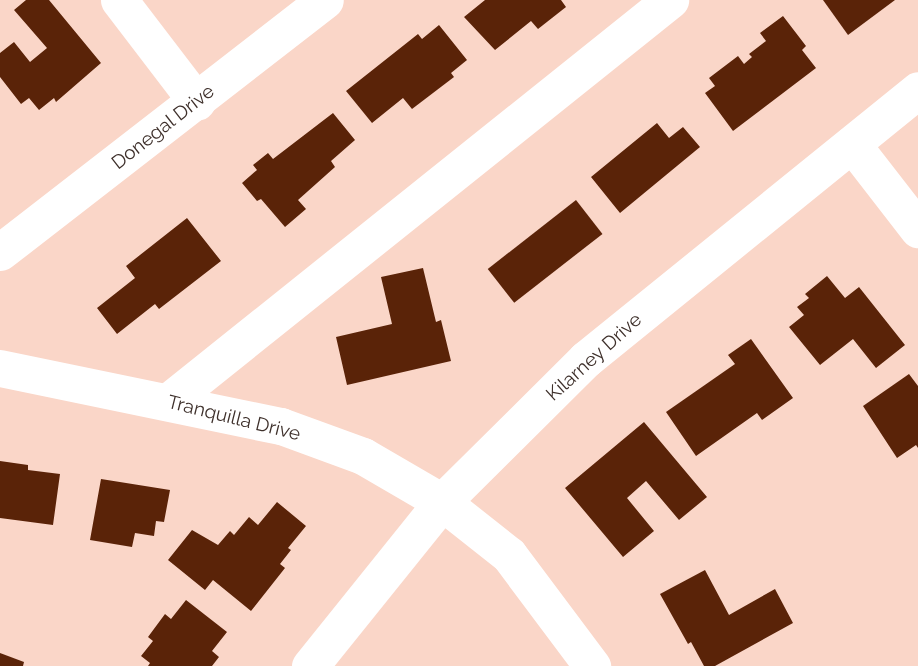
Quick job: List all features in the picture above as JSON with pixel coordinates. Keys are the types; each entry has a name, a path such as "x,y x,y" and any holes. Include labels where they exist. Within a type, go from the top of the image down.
{"street":[{"path":"119,0 197,102"},
{"name":"Donegal Drive","path":"0,252 197,102 325,0"},
{"path":"169,401 670,0"},
{"name":"Kilarney Drive","path":"310,666 442,502 586,359 918,90"},
{"path":"852,144 918,229"},
{"name":"Tranquilla Drive","path":"0,368 282,426 352,452 442,502 509,555 592,666"}],"building":[{"path":"26,0 49,0 101,63 56,102 54,98 39,110 29,98 21,104 0,77 0,53 14,42 30,62 47,48 14,10"},
{"path":"485,0 561,0 566,7 538,29 531,21 495,50 464,17"},
{"path":"823,0 895,0 848,35"},
{"path":"783,16 806,46 802,50 816,68 733,131 705,93 715,86 709,78 738,56 744,64 752,57 749,54 766,41 760,33"},
{"path":"439,25 467,60 451,73 454,77 412,109 403,98 372,123 346,91 418,34 422,39"},
{"path":"333,113 355,140 331,161 335,167 298,200 306,209 285,227 261,199 257,201 242,183 257,170 253,165 268,153 273,159"},
{"path":"657,123 669,138 683,127 700,147 620,213 591,177"},
{"path":"576,200 602,234 514,303 488,269"},
{"path":"187,218 221,261 159,309 155,304 117,334 97,308 135,278 126,266"},
{"path":"423,268 436,322 441,320 451,361 347,385 336,337 392,324 381,277"},
{"path":"827,276 845,298 859,287 905,345 876,368 853,339 820,365 789,327 804,315 797,307 809,298 805,294"},
{"path":"751,339 793,398 762,420 757,413 696,456 666,412 735,364 728,355"},
{"path":"909,374 918,386 918,448 916,445 897,458 863,406"},
{"path":"644,422 707,497 679,520 646,481 627,498 654,531 623,557 565,488"},
{"path":"0,461 28,465 28,470 60,474 53,525 0,518"},
{"path":"101,479 170,490 164,522 156,521 154,536 135,533 132,547 90,540"},
{"path":"277,502 306,526 288,548 291,550 280,564 285,568 251,611 213,580 205,590 168,560 192,530 218,545 230,531 234,535 249,517 258,525"},
{"path":"705,570 729,615 775,589 793,623 715,666 704,666 691,642 688,644 660,594"},
{"path":"186,600 227,632 212,651 219,657 212,666 148,666 150,663 141,656 153,641 148,637 165,614 171,619"},
{"path":"0,653 24,662 23,666 0,666"}]}
